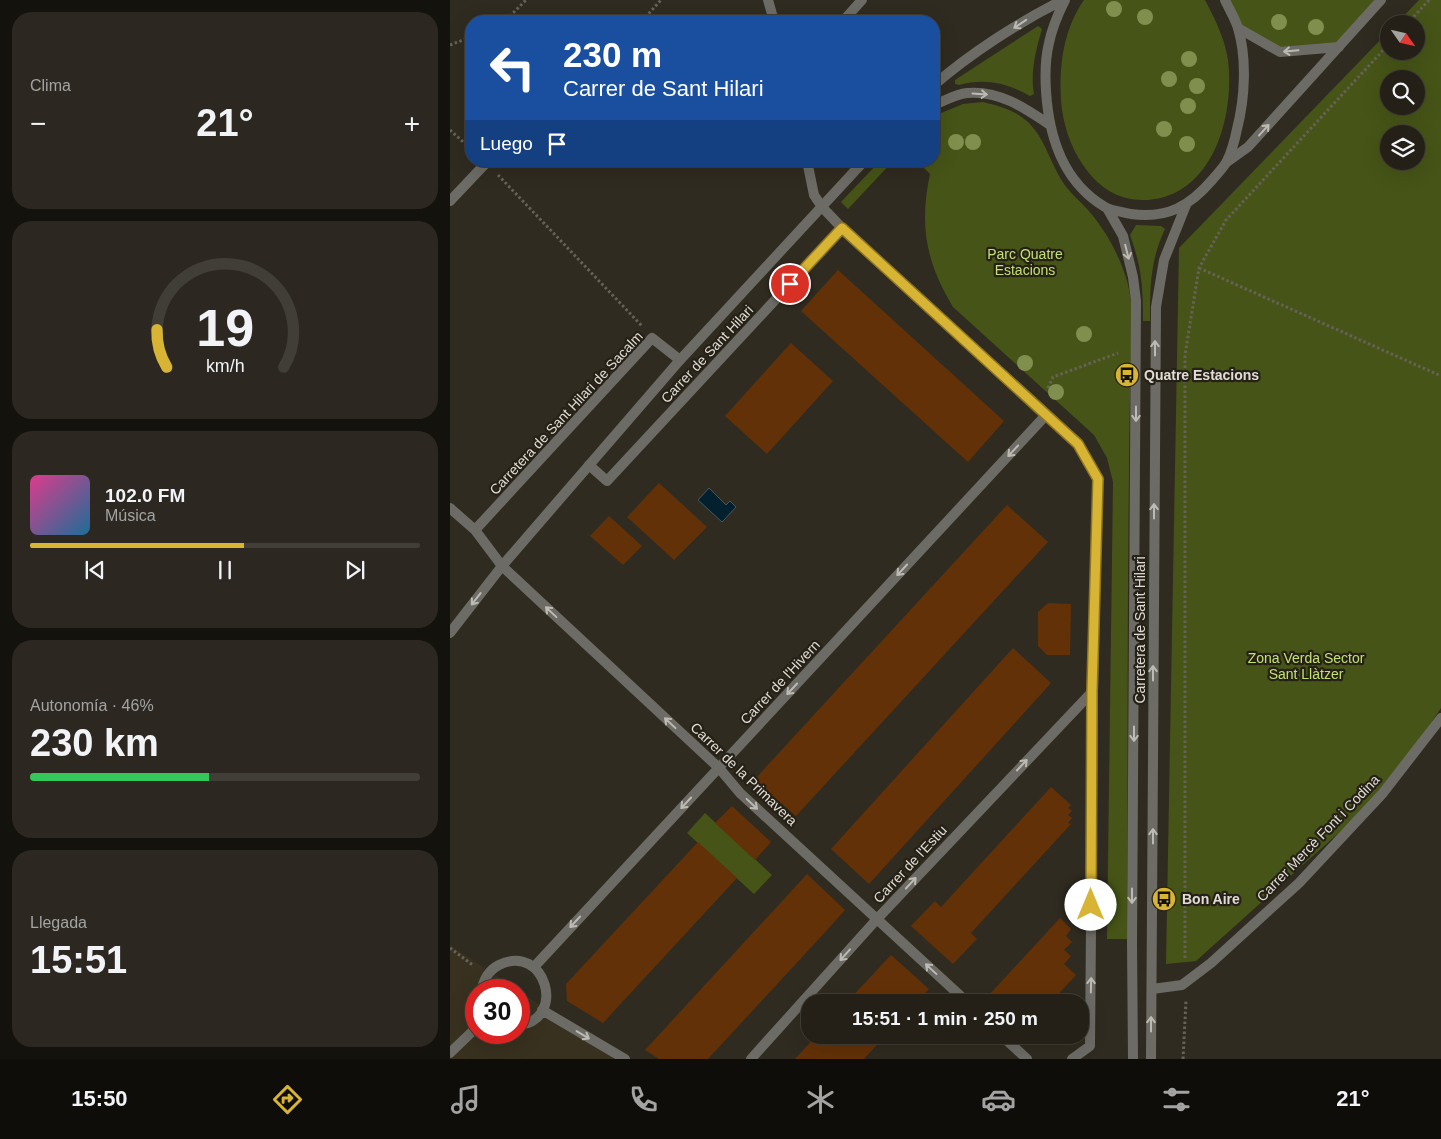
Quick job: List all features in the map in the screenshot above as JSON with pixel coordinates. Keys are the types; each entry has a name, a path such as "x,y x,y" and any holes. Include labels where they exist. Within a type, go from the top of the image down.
{"street":[{"path":"768,0 772,15"},
{"path":"848,15 862,0"},
{"path":"940,81 1034,14 1064,0"},
{"path":"1064,0 1054,27 1046,62 1046,96 1055,147 1065,167 1090,196 1107,208 1143,215 1164,214 1186,205 1201,193 1227,162 1248,148 1381,0"},
{"path":"1225,0 1238,28 1244,67 1241,112 1227,162"},
{"path":"1238,28 1280,52 1339,47"},
{"path":"940,103 966,93 985,94 1017,104 1050,125"},
{"path":"450,201 482,167"},
{"path":"808,167 814,195 822,207 842,228 1078,444 1098,479 1092,691 1090,1046 1072,1059"},
{"path":"450,633 502,566 680,360 859,167"},
{"name":"Carretera de Sant Hilari","path":"1151,1059 1156,307 1164,260 1186,205"},
{"name":"Carretera de Sant Hilari","path":"1107,208 1123,236 1133,277 1136,301 1132,932 1133,1059"},
{"name":"Carrer de Sant Hilari","path":"589,465 607,481 842,228"},
{"name":"Carretera de Sant Hilari de Sacalm","path":"475,530 652,338 680,360"},
{"name":"Carrer de l'Hivern","path":"534,967 1046,415"},
{"name":"Carrer de la Primavera","path":"450,508 475,530 502,566 719,768 740,793 957,994"},
{"name":"Carrer de l'Estiu","path":"751,1059 877,919 1092,691"},
{"name":"Carrer Mercè Font i Codina","path":"1152,990 1182,985 1211,963 1298,883 1383,793 1441,718"},
{"path":"486,979 495,967 505,962 516,961 534,967 541,974 547,992 546,1002 542,1010 534,1020 530,1021"},
{"path":"542,1010 625,1059"},
{"path":"450,1053 465,1039"},
{"path":"1011,1044 1027,1059"}],"path":[{"path":"511,15 526,0"},
{"path":"647,15 661,0"},
{"path":"1415,15 1429,0"},
{"path":"450,45 465,39"},
{"path":"1185,958 1185,355 1199,268 1226,220 1380,54"},
{"path":"450,130 465,144"},
{"path":"490,167 652,338"},
{"path":"1199,268 1441,376"},
{"path":"1048,388 1053,377 1118,353"},
{"path":"450,948 487,975"},
{"path":"1183,1059 1186,1001"}],"shaded area":[{"path":"450,945 501,979 465,979 465,1044 530,1044 530,998 622,1059 450,1059"}],"green space":[{"path":"1084,0 1205,0 1219,29 1227,52 1229,82 1227,106 1222,129 1214,151 1202,171 1186,186 1166,196 1142,200 1124,197 1108,190 1089,173 1078,158 1071,142 1063,118 1061,101 1062,62 1071,24"},
{"path":"1225,0 1381,0 1339,47 1280,52 1238,28"},
{"name":"Zona Verda Sector Sant Llàtzer","path":"1419,0 1441,0 1441,708 1383,793 1196,961 1166,964 1179,248 1380,40 1380,60 1425,60 1425,15 1405,15"},
{"path":"1038,26 1042,29 1033,69 1034,94 1030,96 996,83 955,84 955,80"},
{"name":"Parc Quatre Estacions","path":"983,102 1012,111 1028,122 1044,144 1064,184 1101,226 1120,261 1129,290 1132,328 1128,532 1127,939 1107,939 1113,482 1107,458 1094,435 953,307 936,275 927,243 925,227 925,210 930,174 923,167 940,167 940,114 963,104"},
{"path":"874,167 887,167 848,209 841,202"},
{"path":"1136,225 1161,226 1165,229 1154,263 1150,321 1143,321 1141,278 1130,235"},
{"path":"705,813 772,875 754,894 687,833"}],"water":[{"path":"709,488 726,505 730,501 736,507 722,522 698,500"}],"building":[{"path":"838,270 1004,421 968,462 801,311"},
{"path":"791,343 833,381 767,454 725,416"},
{"path":"659,483 707,527 674,560 627,517"},
{"path":"1007,505 1048,542 796,816 754,780"},
{"path":"609,516 642,546 623,565 590,536"},
{"path":"1048,603 1071,604 1070,655 1047,655 1038,646 1038,612"},
{"path":"1013,648 1051,683 869,884 831,849"},
{"path":"1051,787 1071,805 1068,808 1072,811 1068,815 1072,818 1068,823 1071,824 971,933 977,939 953,964 911,926 935,901 941,907"},
{"path":"732,806 771,842 755,860 715,823"},
{"path":"698,842 737,878 603,1023 567,1001 566,984"},
{"path":"807,874 845,910 828,929 708,1059 659,1059 645,1050"},
{"path":"1060,918 1071,929 1066,936 1072,942 1064,950 1071,956 1064,964 1076,975 1058,994 990,994"},
{"path":"891,955 929,989 924,994 854,994"},
{"path":"809,1044 878,1044 864,1059 795,1059"}],"place":[{"name":"Quatre Estacions","path":"1127,375"},
{"name":"Bon Aire","path":"1164,899"}],"route":[{"path":"790,284 842,228 1078,444 1098,479 1092,691 1091,905"}]}
